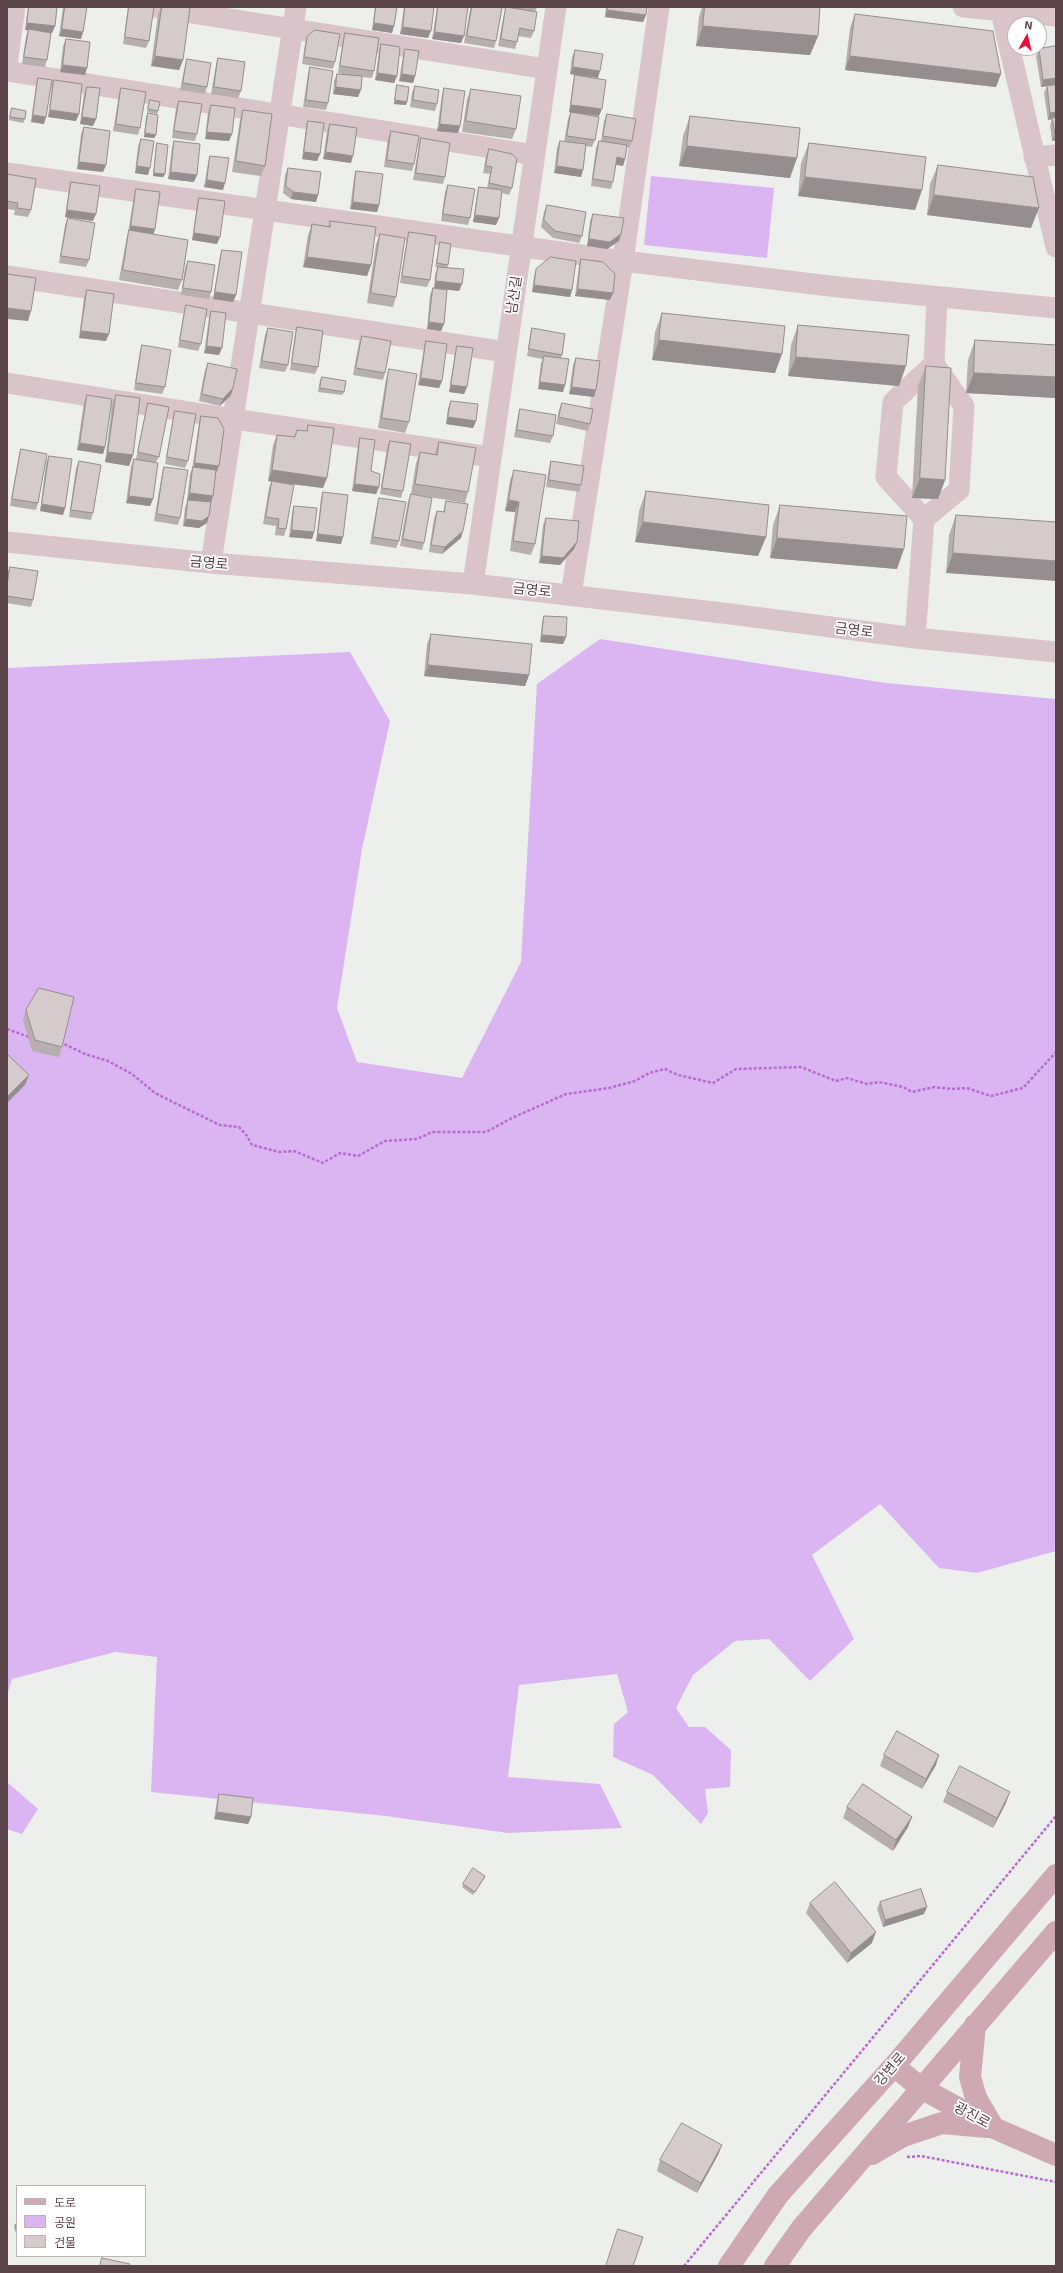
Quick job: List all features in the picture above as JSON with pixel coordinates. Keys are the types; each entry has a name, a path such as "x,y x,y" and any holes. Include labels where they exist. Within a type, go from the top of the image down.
{"main road":[{"name":"강변로","path":"729,2266 778,2195 894,2066 1056,1875"},
{"path":"774,2266 801,2229 858,2161 1056,1932"},
{"path":"975,2025 970,2077 976,2098 994,2128"},
{"name":"광진로","path":"894,2066 921,2088 994,2128 1056,2155"},
{"path":"858,2161 903,2136 942,2123 994,2128"}],"street":[{"path":"7,64 16,7"},
{"path":"153,7 547,69"},
{"path":"210,563 234,420 296,7"},
{"name":"남산길","path":"473,584 556,7"},
{"path":"571,595 623,261 659,7"},
{"path":"963,7 1000,9 1056,16"},
{"path":"1000,9 1056,247"},
{"path":"7,71 535,155"},
{"path":"1034,157 1056,155"},
{"path":"7,173 266,208 623,261 838,287 1056,308"},
{"path":"7,276 506,352"},
{"path":"915,638 924,519 958,490 964,406 934,364 937,297"},
{"path":"924,519 886,477 894,402 934,364"},
{"path":"7,383 234,420 491,457"},
{"name":"금영로","path":"7,542 210,563 473,584 915,638 1056,652"}],"path":[{"path":"7,1029 31,1037"},
{"path":"55,1039 85,1054 108,1061 132,1074 155,1093 220,1125 239,1127 247,1136 252,1145 279,1152 294,1151 323,1163 340,1153 358,1156 385,1141 417,1138 432,1132 486,1132 512,1118 566,1094 609,1088 635,1081 649,1073 665,1069 678,1075 714,1083 736,1070 801,1067 836,1081 847,1078 867,1084 879,1082 904,1087 912,1092 934,1087 952,1089 967,1088 991,1096 1023,1088 1056,1052"},
{"path":"684,2266 1056,1816"},
{"path":"905,2157 921,2156 1056,2182"}],"green space":[{"path":"651,176 774,188 767,258 644,245"},
{"path":"600,639 886,683 1056,699 1056,1551 977,1573 939,1568 880,1504 812,1555 854,1639 810,1681 769,1639 735,1641 693,1675 676,1708 689,1727 705,1727 731,1750 730,1787 705,1789 708,1813 701,1824 653,1775 613,1757 614,1724 628,1712 617,1674 519,1685 508,1777 600,1784 622,1828 508,1833 386,1816 151,1792 157,1657 115,1652 12,1679 7,1696 7,668 350,652 390,721 362,849 337,1008 357,1062 462,1078 521,962 537,684"},
{"path":"7,1782 38,1809 22,1834 7,1829"}],"building":[{"path":"29,7 57,7 55,26 27,23"},
{"path":"65,7 87,7 83,32 62,29"},
{"path":"129,7 154,7 149,41 125,37"},
{"path":"162,7 190,8 183,60 155,56"},
{"path":"376,7 397,7 394,26 374,23"},
{"path":"405,7 434,7 431,31 403,27"},
{"path":"438,7 468,7 464,36 435,32"},
{"path":"472,7 502,8 496,41 467,36"},
{"path":"506,7 537,12 534,31 520,28 517,42 501,39"},
{"path":"608,7 647,7 646,15 607,10"},
{"path":"705,7 820,7 818,36 703,26"},
{"path":"855,14 993,31 1001,74 850,56"},
{"path":"29,29 51,33 47,60 24,57"},
{"path":"315,30 340,34 335,62 304,57 307,37"},
{"path":"345,33 379,38 374,71 340,66"},
{"path":"66,39 90,42 87,68 63,65"},
{"path":"381,44 400,47 397,76 378,73"},
{"path":"1056,46 1056,78 1043,80 1040,56 1047,56 1047,48"},
{"path":"405,49 419,51 415,76 402,74"},
{"path":"575,50 603,54 600,71 573,67"},
{"path":"218,58 245,62 241,91 214,87"},
{"path":"187,59 211,63 207,87 183,83"},
{"path":"310,67 333,71 328,103 306,100"},
{"path":"337,74 362,76 361,90 336,87"},
{"path":"575,75 606,80 602,109 571,105"},
{"path":"38,78 52,80 46,117 33,115"},
{"path":"54,80 82,84 79,114 50,110"},
{"path":"397,85 409,87 407,102 395,100"},
{"path":"1056,85 1056,112 1050,113 1047,86"},
{"path":"415,86 439,90 437,104 413,100"},
{"path":"87,87 100,88 96,119 82,117"},
{"path":"121,88 146,92 140,128 116,124"},
{"path":"444,88 465,91 460,126 440,124"},
{"path":"471,89 521,96 516,129 466,121"},
{"path":"150,100 160,102 158,111 148,109"},
{"path":"179,101 202,104 197,134 174,131"},
{"path":"211,105 235,108 232,134 207,132"},
{"path":"12,108 26,111 25,119 10,117"},
{"path":"243,110 272,114 265,166 236,161"},
{"path":"571,112 599,117 595,140 567,136"},
{"path":"148,113 158,115 156,135 145,133"},
{"path":"607,114 636,119 632,141 603,136"},
{"path":"690,116 800,128 797,158 687,146"},
{"path":"1056,117 1056,134 1055,134 1052,118"},
{"path":"308,121 324,123 320,154 304,152"},
{"path":"330,124 357,128 353,156 326,152"},
{"path":"84,127 110,131 106,165 79,162"},
{"path":"391,131 419,136 414,164 387,160"},
{"path":"421,138 450,143 445,177 416,173"},
{"path":"141,139 154,141 150,168 137,166"},
{"path":"174,141 200,144 197,175 171,172"},
{"path":"560,141 586,144 583,170 557,166"},
{"path":"599,141 627,145 625,159 617,157 613,182 593,179"},
{"path":"157,143 168,145 165,174 154,173"},
{"path":"809,143 926,157 922,190 805,177"},
{"path":"489,149 512,154 517,159 512,188 489,183 492,167 486,166"},
{"path":"210,156 229,158 225,183 207,180"},
{"path":"938,165 1033,177 1039,208 934,195"},
{"path":"288,168 321,172 318,195 293,192 286,186"},
{"path":"356,171 383,174 379,205 353,202"},
{"path":"7,174 36,179 31,210 17,208 18,203 7,201"},
{"path":"71,182 100,186 96,214 67,210"},
{"path":"448,185 475,189 470,218 443,214"},
{"path":"479,187 502,190 499,218 475,215"},
{"path":"136,189 160,192 155,229 131,226"},
{"path":"199,198 225,201 220,237 194,233"},
{"path":"547,205 586,212 582,236 555,231 544,220"},
{"path":"593,214 624,218 621,234 610,242 589,239"},
{"path":"68,218 95,223 89,260 61,256"},
{"path":"330,221 376,227 371,265 307,257 312,224 330,227"},
{"path":"129,230 188,240 182,280 123,270"},
{"path":"409,232 436,236 430,280 402,276"},
{"path":"380,234 405,238 396,297 371,293"},
{"path":"440,242 451,244 448,265 437,263"},
{"path":"222,250 242,252 236,295 215,292"},
{"path":"551,257 576,261 572,290 534,285 536,269"},
{"path":"581,259 603,262 615,274 613,293 578,289"},
{"path":"188,261 215,265 211,292 183,288"},
{"path":"438,267 464,269 462,284 436,281"},
{"path":"7,274 36,278 31,311 7,308"},
{"path":"433,288 447,290 444,324 429,322"},
{"path":"87,290 114,294 109,334 81,331"},
{"path":"186,305 207,309 201,344 180,340"},
{"path":"211,311 226,313 222,348 207,346"},
{"path":"662,313 785,326 782,354 659,340"},
{"path":"798,325 909,335 906,366 796,357"},
{"path":"297,327 323,331 318,367 292,363"},
{"path":"268,328 293,332 288,365 262,361"},
{"path":"532,328 565,334 562,355 529,349"},
{"path":"362,336 391,341 385,373 356,368"},
{"path":"975,340 1056,345 1056,377 974,373"},
{"path":"426,341 447,344 442,381 421,378"},
{"path":"142,345 171,350 165,387 136,383"},
{"path":"457,346 473,348 467,387 451,385"},
{"path":"544,356 569,359 565,385 540,382"},
{"path":"576,358 600,361 596,390 572,387"},
{"path":"208,363 237,369 233,388 223,399 202,394"},
{"path":"926,366 951,368 945,480 920,478"},
{"path":"389,369 417,374 409,422 382,418"},
{"path":"322,377 346,381 344,392 320,388"},
{"path":"87,395 112,399 105,447 80,443"},
{"path":"116,395 140,398 133,455 108,452"},
{"path":"451,401 478,404 476,421 448,417"},
{"path":"148,403 169,407 159,457 138,452"},
{"path":"562,403 593,409 590,424 559,417"},
{"path":"520,409 556,415 553,436 517,430"},
{"path":"175,411 196,414 188,461 167,457"},
{"path":"201,416 218,418 224,429 219,466 195,463"},
{"path":"308,425 334,428 327,478 272,470 277,435 295,437 297,430 307,431"},
{"path":"360,438 375,440 371,471 380,474 379,487 355,484"},
{"path":"390,441 411,444 403,491 382,488"},
{"path":"439,442 476,448 468,492 415,484 420,452 437,455"},
{"path":"21,449 47,454 38,503 12,499"},
{"path":"49,456 72,459 65,508 42,504"},
{"path":"134,459 158,463 153,499 129,496"},
{"path":"79,461 101,465 93,513 71,510"},
{"path":"551,461 584,466 581,485 549,480"},
{"path":"164,467 188,470 180,518 157,514"},
{"path":"193,467 216,470 213,496 190,493"},
{"path":"514,470 546,475 535,544 513,541 519,502 509,500"},
{"path":"272,481 294,485 286,529 278,528 279,519 266,517"},
{"path":"646,491 769,505 766,537 643,522"},
{"path":"323,492 348,495 343,537 318,534"},
{"path":"411,494 432,498 424,543 403,539"},
{"path":"379,498 406,502 399,541 373,537"},
{"path":"188,500 211,502 209,516 202,521 186,519"},
{"path":"446,501 468,504 463,531 445,547 431,545 437,511 444,512"},
{"path":"780,505 907,516 904,549 777,538"},
{"path":"294,506 317,508 314,532 292,530"},
{"path":"956,515 1056,522 1056,561 953,553"},
{"path":"546,518 579,521 577,542 563,558 542,556"},
{"path":"10,567 38,571 33,600 7,596"},
{"path":"544,616 567,617 566,637 542,635"},
{"path":"431,634 532,644 529,675 428,665"},
{"path":"39,988 74,997 62,1047 35,1040 26,1010"},
{"path":"7,1054 29,1075 7,1097"},
{"path":"897,1731 939,1755 926,1779 884,1755"},
{"path":"960,1766 1010,1792 997,1818 947,1792"},
{"path":"863,1784 912,1817 896,1840 847,1807"},
{"path":"219,1794 253,1798 251,1817 217,1812"},
{"path":"473,1868 485,1876 475,1892 463,1884"},
{"path":"835,1882 876,1932 851,1953 810,1903"},
{"path":"921,1889 927,1907 885,1920 880,1902"},
{"path":"682,2123 722,2145 701,2183 660,2160"},
{"path":"618,2229 643,2237 633,2266 606,2266"},
{"path":"102,2258 130,2264 129,2266 100,2266"}]}
